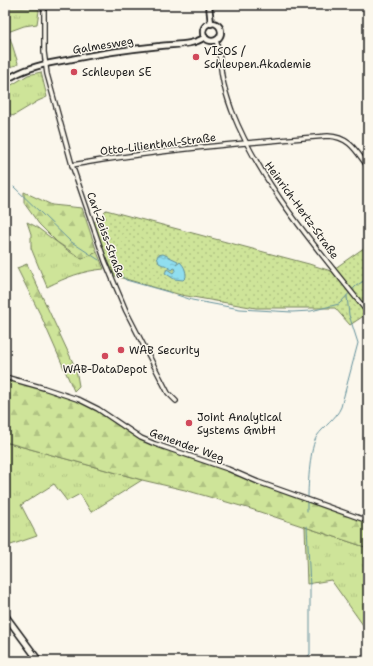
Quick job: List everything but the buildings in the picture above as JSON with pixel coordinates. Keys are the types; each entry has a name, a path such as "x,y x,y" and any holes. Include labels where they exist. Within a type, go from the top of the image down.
{"main road":[{"path":"5,615 39,661"}],"street":[{"name":"Carl-Zeiss-Straße","path":"44,5 45,64 72,166 102,254 126,311 168,393 176,401"},
{"path":"209,5 211,24"},
{"path":"363,5 368,8"},
{"path":"211,24 218,25 221,31 220,36 216,40 209,40 204,34 204,29 211,24"},
{"name":"Galmesweg","path":"5,81 22,72 45,64 103,53 193,43 205,37"},
{"name":"Heinrich-Hertz-Straße","path":"216,40 220,51 222,76 232,111 259,168 285,205 368,314"},
{"name":"Otto-Lilienthal-Straße","path":"72,166 128,156 328,136 340,137 350,144 368,167"},
{"name":"Genender Weg","path":"5,377 80,400 98,409 141,438 368,521"}],"green space":[{"path":"5,8 38,9 37,24 24,26 5,33"},
{"path":"10,38 18,63 17,65 5,68 5,41"},
{"path":"41,72 47,97 13,116 5,110 5,89 28,75"},
{"path":"24,192 52,205 82,208 97,252 82,259 57,242 39,224 24,203"},
{"path":"106,210 331,271 368,245 368,313 350,325 335,308 256,308 181,295 115,276 92,225"},
{"path":"27,222 82,259 97,252 104,269 75,275 47,287 31,248 31,234"},
{"path":"27,264 76,369 79,386 74,391 41,316 17,268"},
{"path":"5,377 44,388 98,409 141,438 368,521 368,548 251,509 5,442"},
{"path":"5,442 142,480 91,512 80,494 67,501 54,484 21,505 37,536 5,547"},
{"path":"305,527 368,548 368,632 331,580 307,584"}],"water":[{"path":"163,254 178,261 176,265 180,262 182,264 186,275 183,280 174,279 165,273 167,269 173,273 176,269 174,268 172,270 159,263 157,257 158,255"}],"waterway":[{"path":"14,187 70,241 99,260"},
{"path":"114,269 126,280 172,293"},
{"path":"177,295 192,300 240,309 292,312 311,311 339,304 356,286 368,278"},
{"path":"308,498 310,466 315,441 320,432 336,415 341,407 358,343 349,315 347,296"},
{"path":"307,501 307,511"},
{"path":"303,661 310,654 310,587 307,526"}],"place":[{"name":"VISOS / Schleupen.Akademie","path":"196,57"},
{"name":"Schleupen SE","path":"74,72"},
{"name":"WAB Security","path":"121,350"},
{"name":"WAB-DataDepot","path":"105,356"},
{"name":"Joint Analytical Systems GmbH","path":"189,423"}]}
